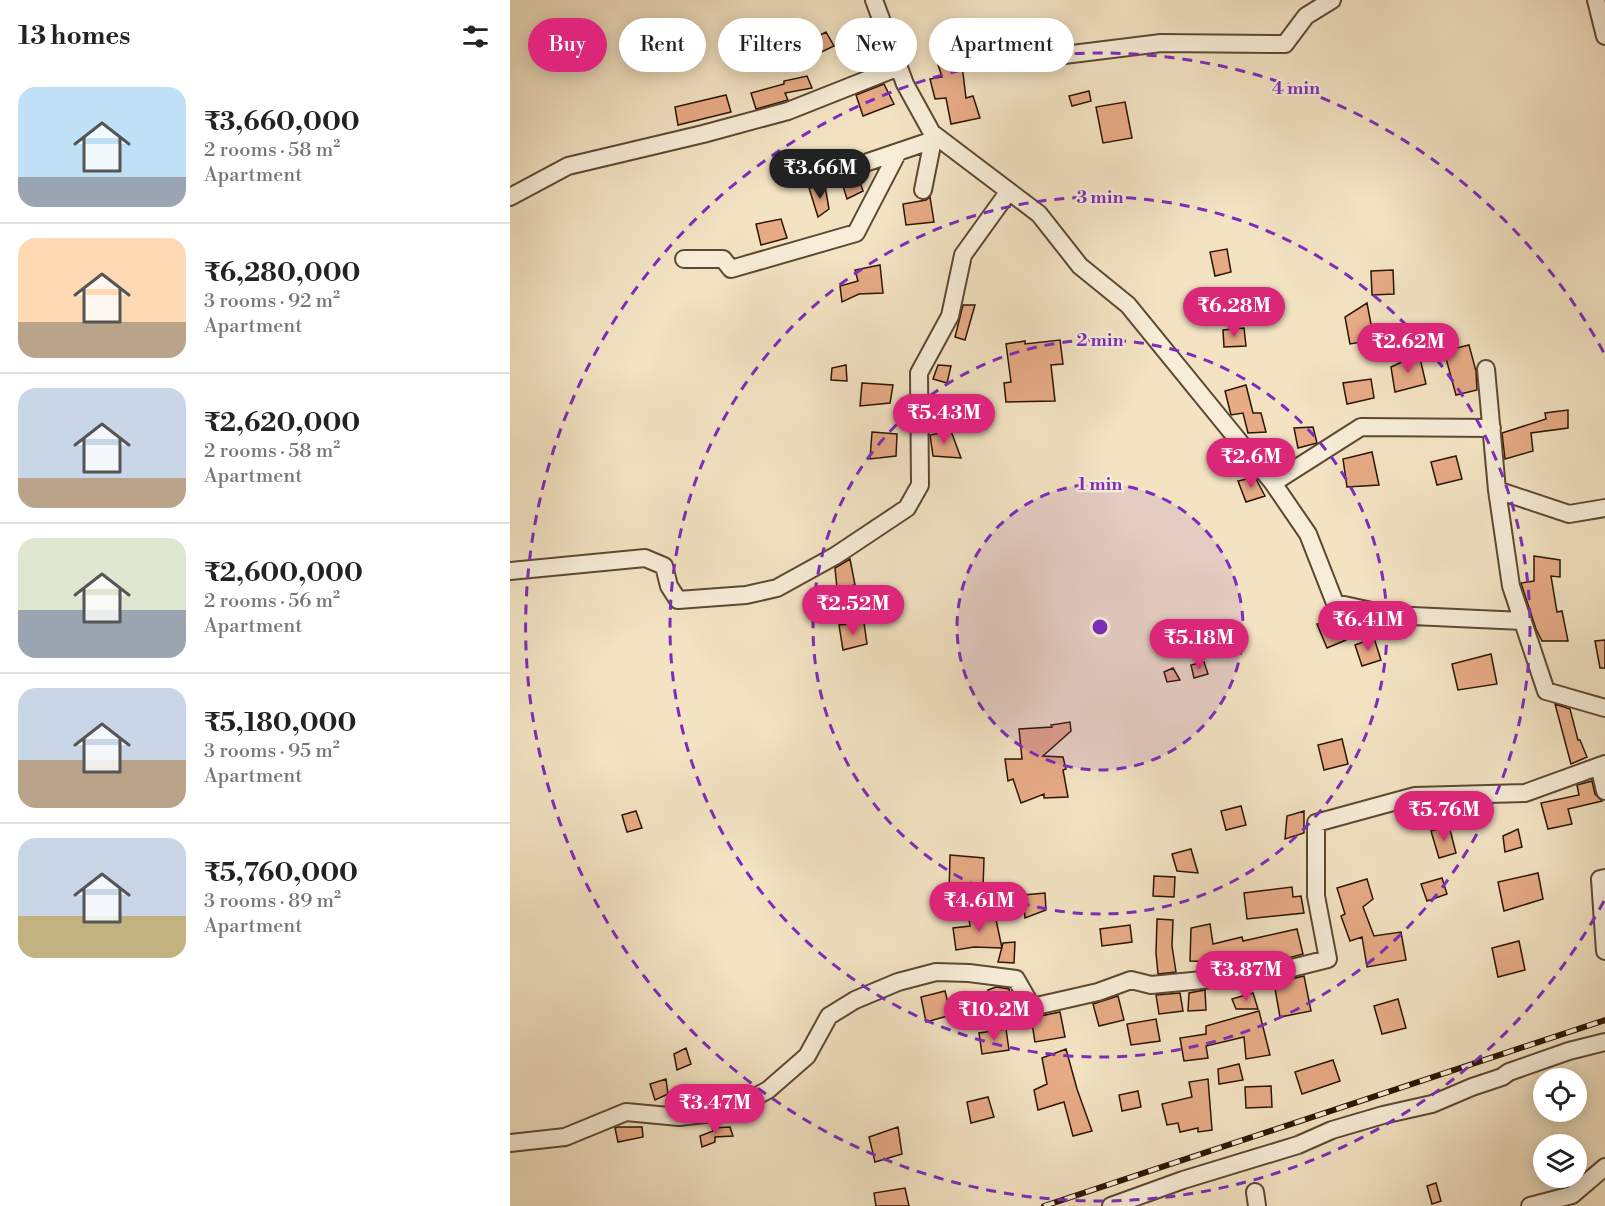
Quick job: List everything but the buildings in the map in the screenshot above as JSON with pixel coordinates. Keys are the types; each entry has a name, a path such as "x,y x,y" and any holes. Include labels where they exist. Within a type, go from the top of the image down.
{"street":[{"path":"874,0 881,18"},
{"path":"1074,54 1161,43 1285,44 1306,16 1332,0"},
{"path":"1596,0 1605,36"},
{"path":"510,198 568,166 788,111 886,72"},
{"path":"901,72 905,84 936,139 1039,214 1080,266 1128,305 1273,483 1308,534 1335,603 1390,615 1523,621"},
{"path":"868,162 936,139"},
{"path":"922,190 936,139"},
{"path":"684,259 723,259 731,269 856,233 898,152"},
{"path":"510,571 645,558 664,566 669,586 678,600 746,595 777,588 836,556 907,508 920,485 919,373 950,316 963,255 1009,191"},
{"path":"1486,369 1497,490 1511,586 1546,691 1605,708"},
{"path":"1273,483 1361,427 1492,428"},
{"path":"1497,490 1569,514 1605,508"},
{"path":"510,1143 565,1137 626,1112 679,1117 729,1111 768,1090 807,1056 830,1016 855,1000 898,982 936,972 969,973 1016,979 1032,1007 1098,992 1131,980 1151,985 1248,978 1328,959 1316,896 1316,823 1415,796 1525,793 1602,765 1605,791"},
{"path":"1605,878 1600,879 1605,951"},
{"path":"1112,1206 1183,1180 1298,1144 1332,1130 1432,1104 1502,1077 1509,1072 1569,1051 1605,1042"},
{"path":"1530,1206 1572,1195 1605,1167"}],"railway":[{"path":"1044,1206 1605,1020"}]}
